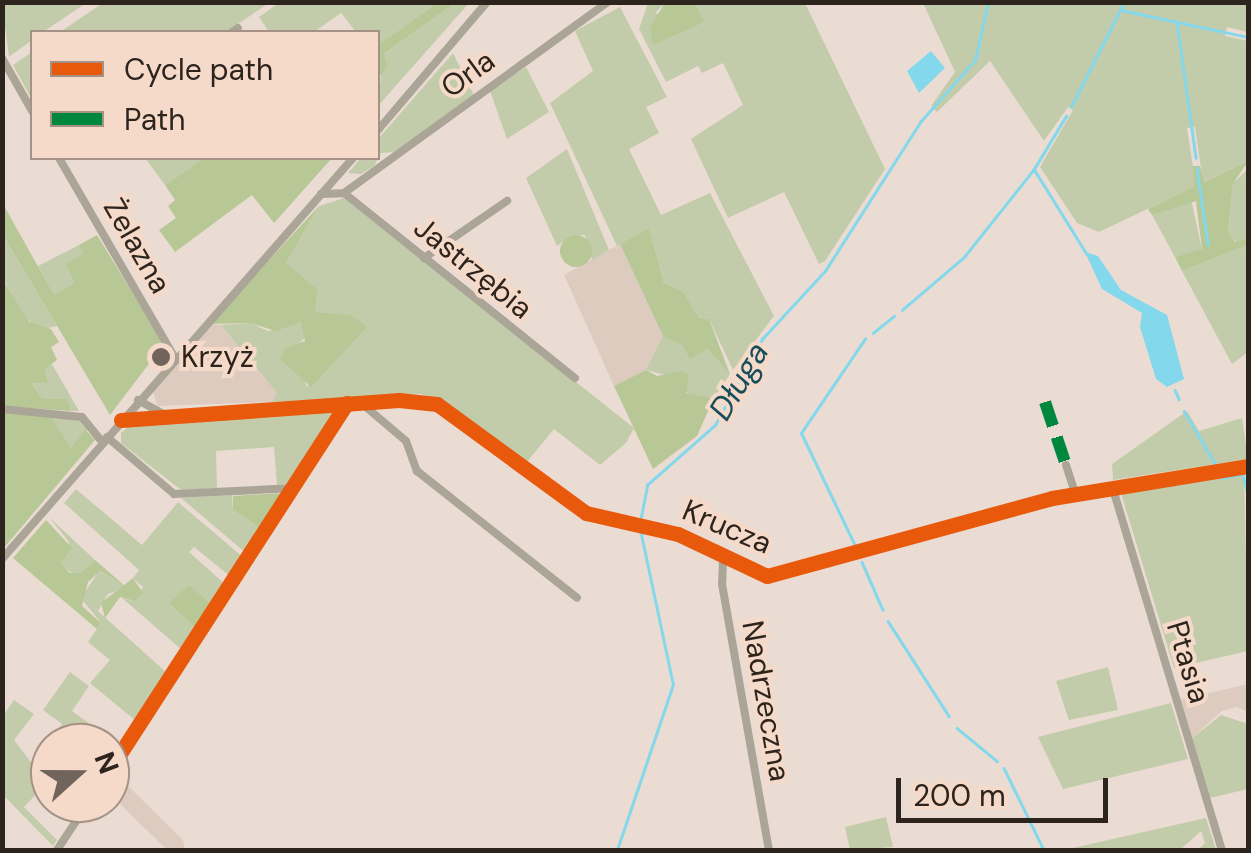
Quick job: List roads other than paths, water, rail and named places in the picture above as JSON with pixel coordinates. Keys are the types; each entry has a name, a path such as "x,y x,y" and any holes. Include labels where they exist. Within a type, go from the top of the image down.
{"street":[{"path":"380,128 487,2"},
{"name":"Orla","path":"344,193 608,2"},
{"path":"2,58 30,107"},
{"name":"Żelazna","path":"60,160 175,358"},
{"path":"2,559 351,160"},
{"path":"342,171 356,184"},
{"path":"321,194 344,193"},
{"name":"Jastrzębia","path":"344,193 575,378"},
{"path":"424,258 507,202"},
{"path":"138,400 161,413"},
{"path":"138,400 150,415"},
{"path":"360,402 409,444 417,471 577,598"},
{"name":"Krucza","path":"121,420 161,413 360,402 438,404 582,511 648,525 761,575 784,575 1075,493 1248,466"},
{"path":"130,739 347,403"},
{"path":"2,410 82,417 174,494 295,488"},
{"path":"1066,464 1075,493"},
{"name":"Ptasia","path":"1112,486 1222,850"},
{"name":"Nadrzeczna","path":"724,559 722,584 769,850"},
{"path":"57,850 75,823"}],"water":[{"path":"931,51 945,68 919,93 907,71"},
{"path":"1085,252 1098,256 1121,290 1167,315 1184,379 1167,387 1156,379 1140,327 1142,313 1102,289"}],"waterway":[{"name":"Długa","path":"640,522 647,485 715,425 762,339 825,271 921,121 975,60 988,2"},
{"path":"1071,107 1124,2"},
{"path":"1121,10 1248,37"},
{"path":"1177,22 1196,158"},
{"path":"902,310 964,257 1034,169 1066,116"},
{"path":"1197,168 1208,244"},
{"path":"1034,169 1087,254"},
{"path":"873,333 894,316"},
{"path":"856,548 801,433 865,339"},
{"path":"1175,390 1179,399"},
{"path":"1184,411 1215,463"},
{"path":"1222,478 1243,474 1248,494"},
{"name":"Długa","path":"617,850 673,685 640,530"},
{"path":"862,562 883,610"},
{"path":"888,621 949,716"},
{"path":"957,728 997,761"},
{"path":"1004,768 1044,850"}],"place":[{"name":"Krzyż","path":"161,357"}]}
